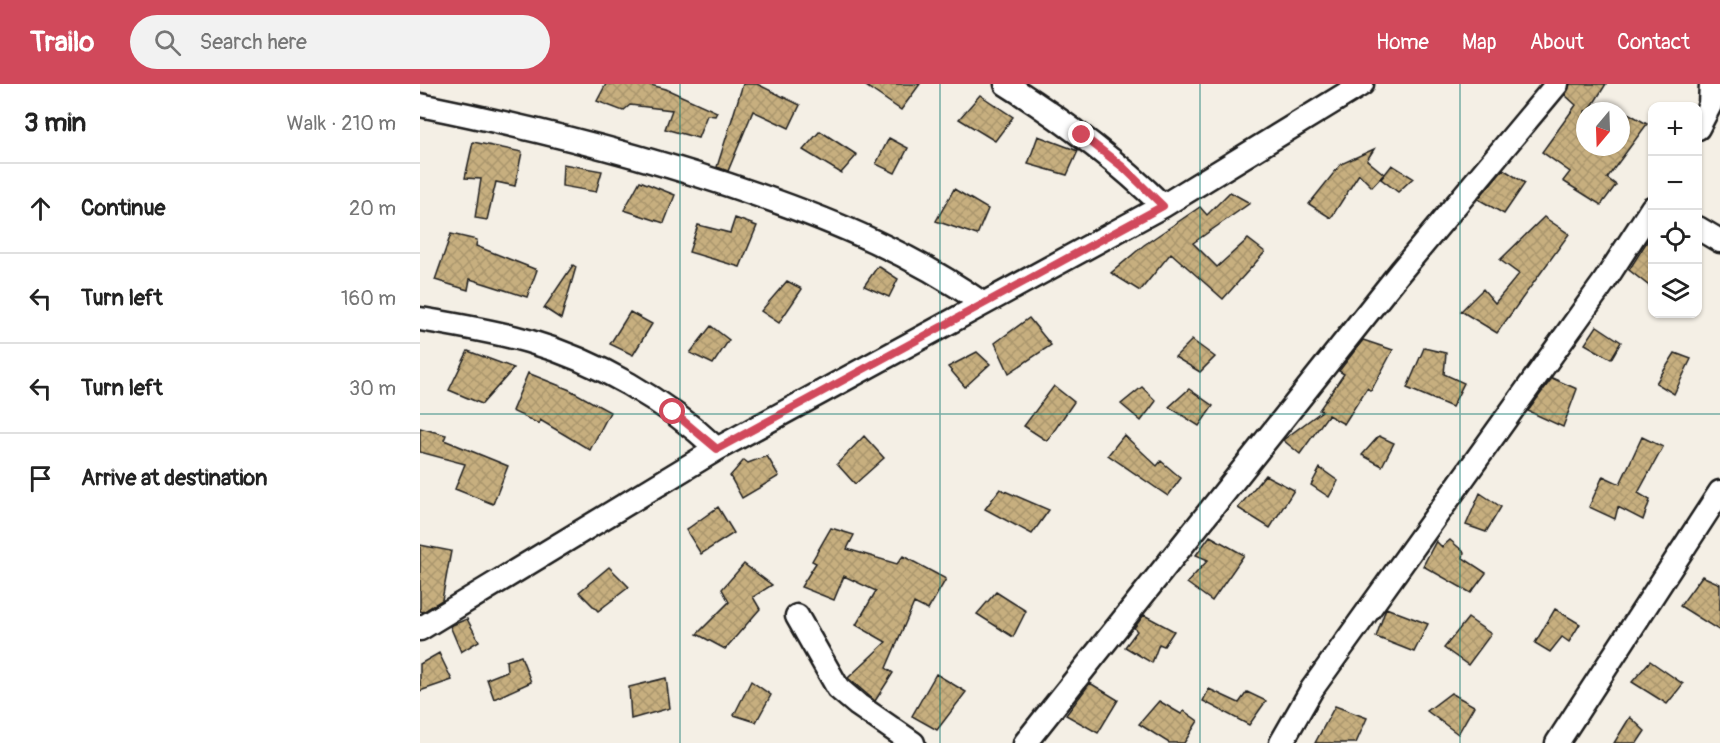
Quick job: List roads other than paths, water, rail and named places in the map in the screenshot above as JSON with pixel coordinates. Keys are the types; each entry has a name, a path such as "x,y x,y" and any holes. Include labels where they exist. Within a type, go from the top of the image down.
{"street":[{"path":"1006,84 1082,135 1124,168 1163,206"},
{"path":"420,629 717,449 1163,206 1362,84"},
{"path":"1025,743 1400,272 1557,84"},
{"path":"1702,120 1710,105 1711,84"},
{"path":"420,105 576,140 713,179 877,240 956,285 982,303"},
{"path":"1281,743 1312,689 1604,282 1652,210"},
{"path":"1702,230 1720,241"},
{"path":"420,319 528,341 570,356 607,373 673,412 717,449"},
{"path":"1557,743 1720,492"},
{"path":"798,616 838,688 858,705 914,743"}]}
